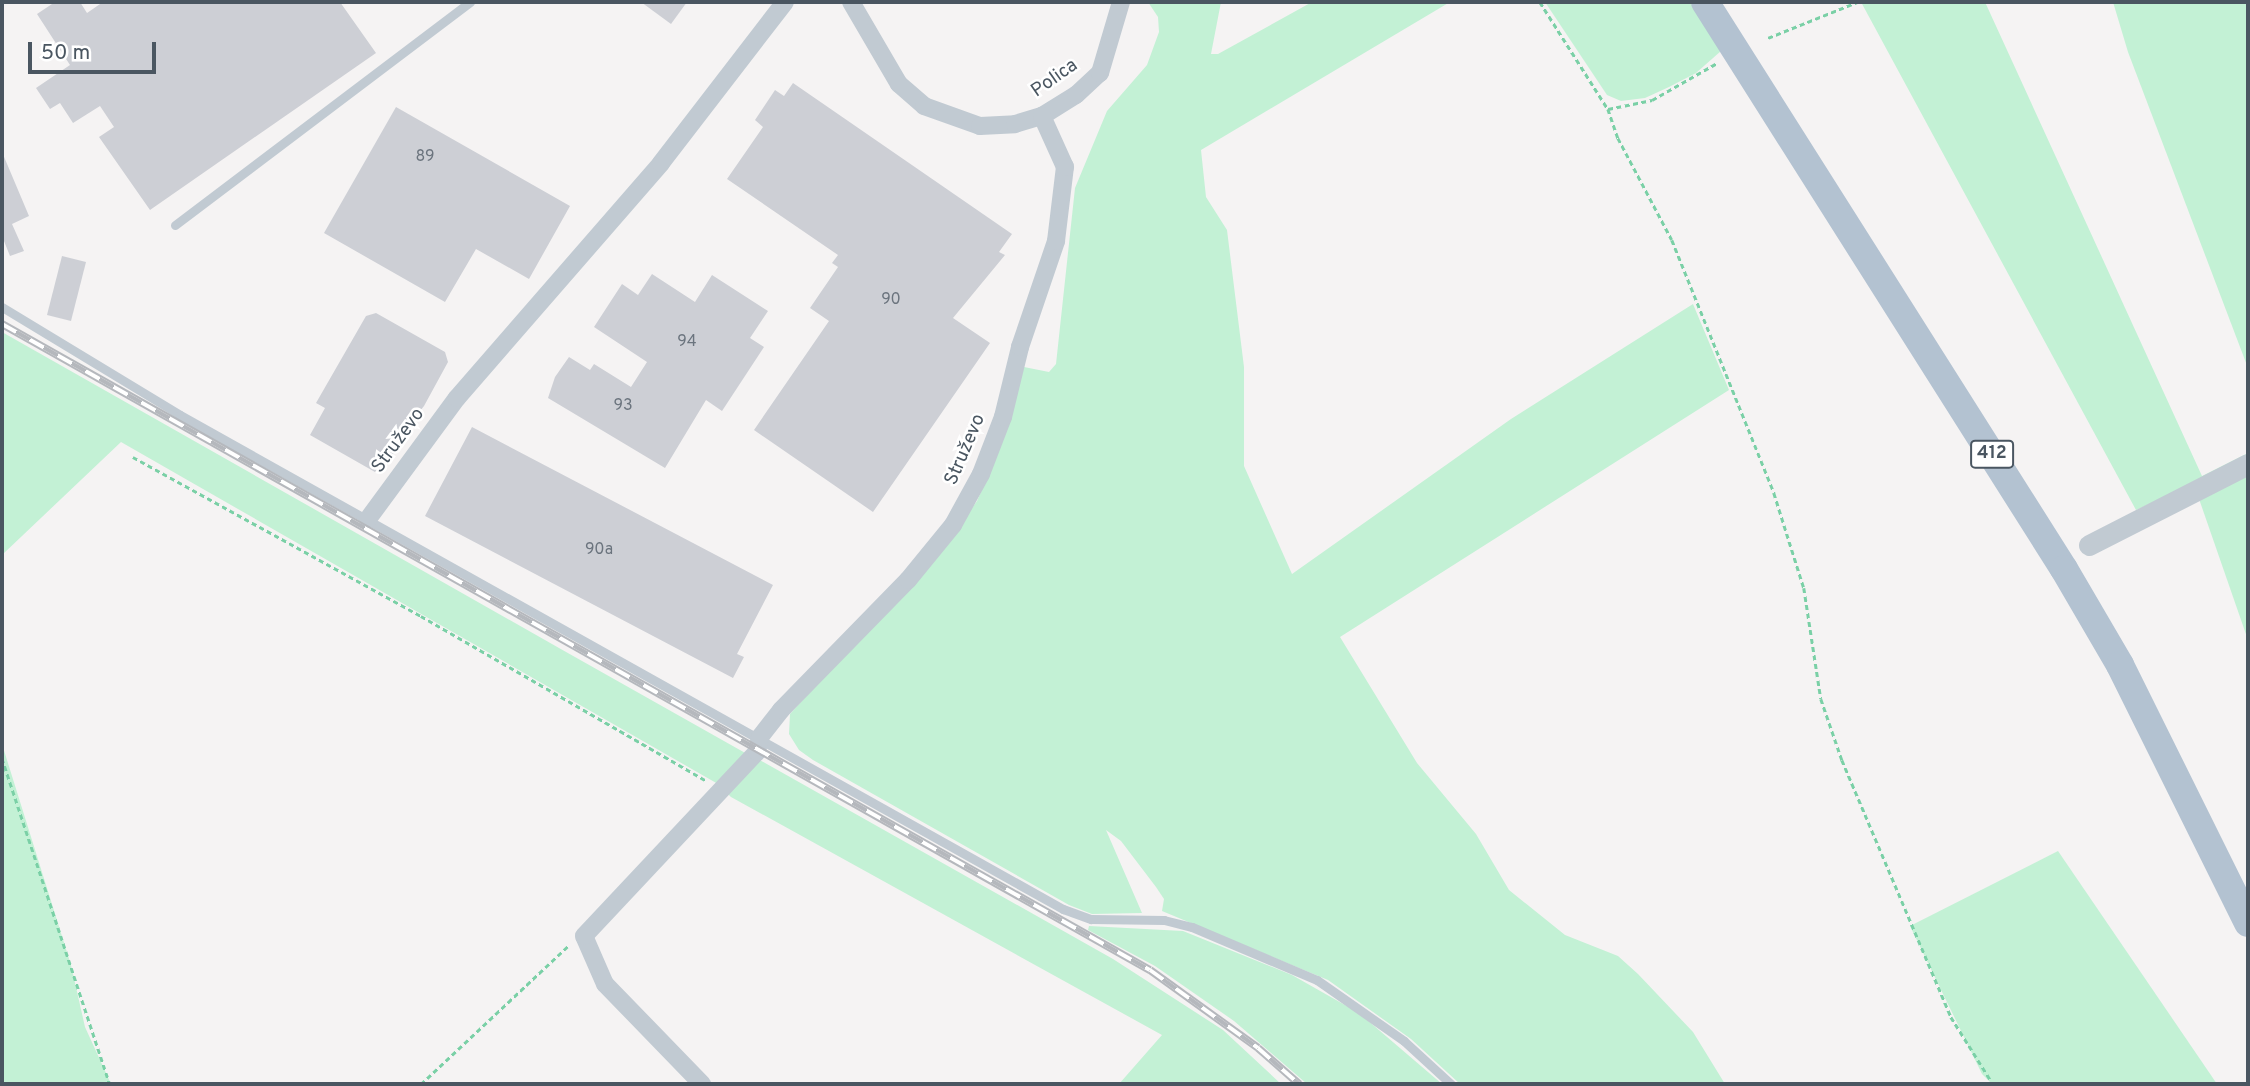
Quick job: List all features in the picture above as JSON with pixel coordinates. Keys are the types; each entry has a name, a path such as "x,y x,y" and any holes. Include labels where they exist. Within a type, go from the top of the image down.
{"main road":[{"name":"412","path":"1705,2 2064,569 2120,665 2248,923"}],"street":[{"name":"Struževo","path":"369,519 457,398 661,163 785,2"},
{"name":"Polica","path":"851,2 899,84 923,106 980,126 1042,116 1100,73 1121,2"},
{"name":"Struževo","path":"584,936 757,752 760,737 781,710 908,580 953,525 981,474 1003,417 1063,208 1065,167 1042,116"},
{"path":"2089,545 2248,464"},
{"path":"584,936 586,951 605,984 702,1084"}],"lane":[{"path":"175,225 470,2"},
{"path":"2,307 180,415 760,737 1063,909 1091,919 1164,920 1192,927 1317,980 1404,1041 1451,1084"}],"path":[{"path":"1539,2 1608,108 1618,138 1672,240 1774,493 1804,588 1821,699 1842,760 1951,1017 1993,1084"},
{"path":"1768,38 1857,2"},
{"path":"1608,108 1652,100 1737,52"},
{"path":"133,457 468,642 721,791"},
{"path":"2,758 110,1084"},
{"path":"421,1084 568,946 584,936"}],"green space":[{"path":"1148,2 1221,2 1211,54 1218,54 1312,2 1450,2 1201,150 1206,197 1227,230 1244,367 1244,466 1292,574 1511,419 1693,304 1729,390 1340,637 1417,763 1476,834 1509,890 1565,935 1618,956 1693,1032 1725,1084 1460,1084 1411,1039 1328,980 1162,911 1164,899 1156,887 1121,841 1106,830 1142,913 1092,914 1069,905 813,760 799,750 789,734 790,714 954,533 977,501 999,450 1024,367 1049,372 1056,364 1075,188 1107,111 1147,65 1159,32 1158,17"},
{"path":"1545,2 1690,2 1721,51 1696,73 1669,87 1645,98 1621,101 1607,95"},
{"path":"1861,2 1985,2 2202,476 2248,453 2248,460 2136,510"},
{"path":"2113,2 2248,2 2248,368 2128,52"},
{"path":"2,332 747,754 718,784 121,442 2,555"},
{"path":"2248,470 2248,640 2198,496"},
{"path":"2,744 71,965 85,1027 111,1084 2,1084"},
{"path":"758,759 1113,959 1223,1030 1281,1084 1119,1084 1162,1035 731,797 726,792"},
{"path":"2058,851 2217,1084 1992,1084 1982,1074 1910,926"},
{"path":"1089,926 1183,931 1292,975 1359,1013 1442,1084 1307,1084 1234,1021 1155,966 1088,930"}],"building":[{"path":"55,2 80,2 87,13 103,2 340,2 376,53 150,210 99,137 114,127 100,106 73,123 60,103 50,109 36,88 70,65 37,14"},
{"path":"641,2 687,2 671,24"},
{"path":"793,83 1012,234 999,252 1005,255 953,318 990,343 873,512 754,430 829,321 810,308 838,267 832,263 838,255 727,179 763,127 755,120 775,90 784,96"},
{"path":"396,107 570,206 529,279 476,249 445,302 324,233"},
{"path":"2,152 29,216 12,224 24,251 10,256 2,236"},
{"path":"62,256 86,262 71,321 47,315"},
{"path":"652,274 695,302 712,275 768,311 750,338 764,347 722,411 706,400 665,468 548,398 555,377 569,357 590,370 594,364 631,387 647,362 594,327 622,284 638,295"},
{"path":"376,313 445,352 448,362 424,406 391,447 396,449 385,469 379,466 375,472 310,435 325,408 316,403 366,316"},
{"path":"472,427 773,585 737,654 744,657 733,678 425,516"}],"railway":[{"path":"2,324 1150,970 1258,1048 1299,1084"}]}
